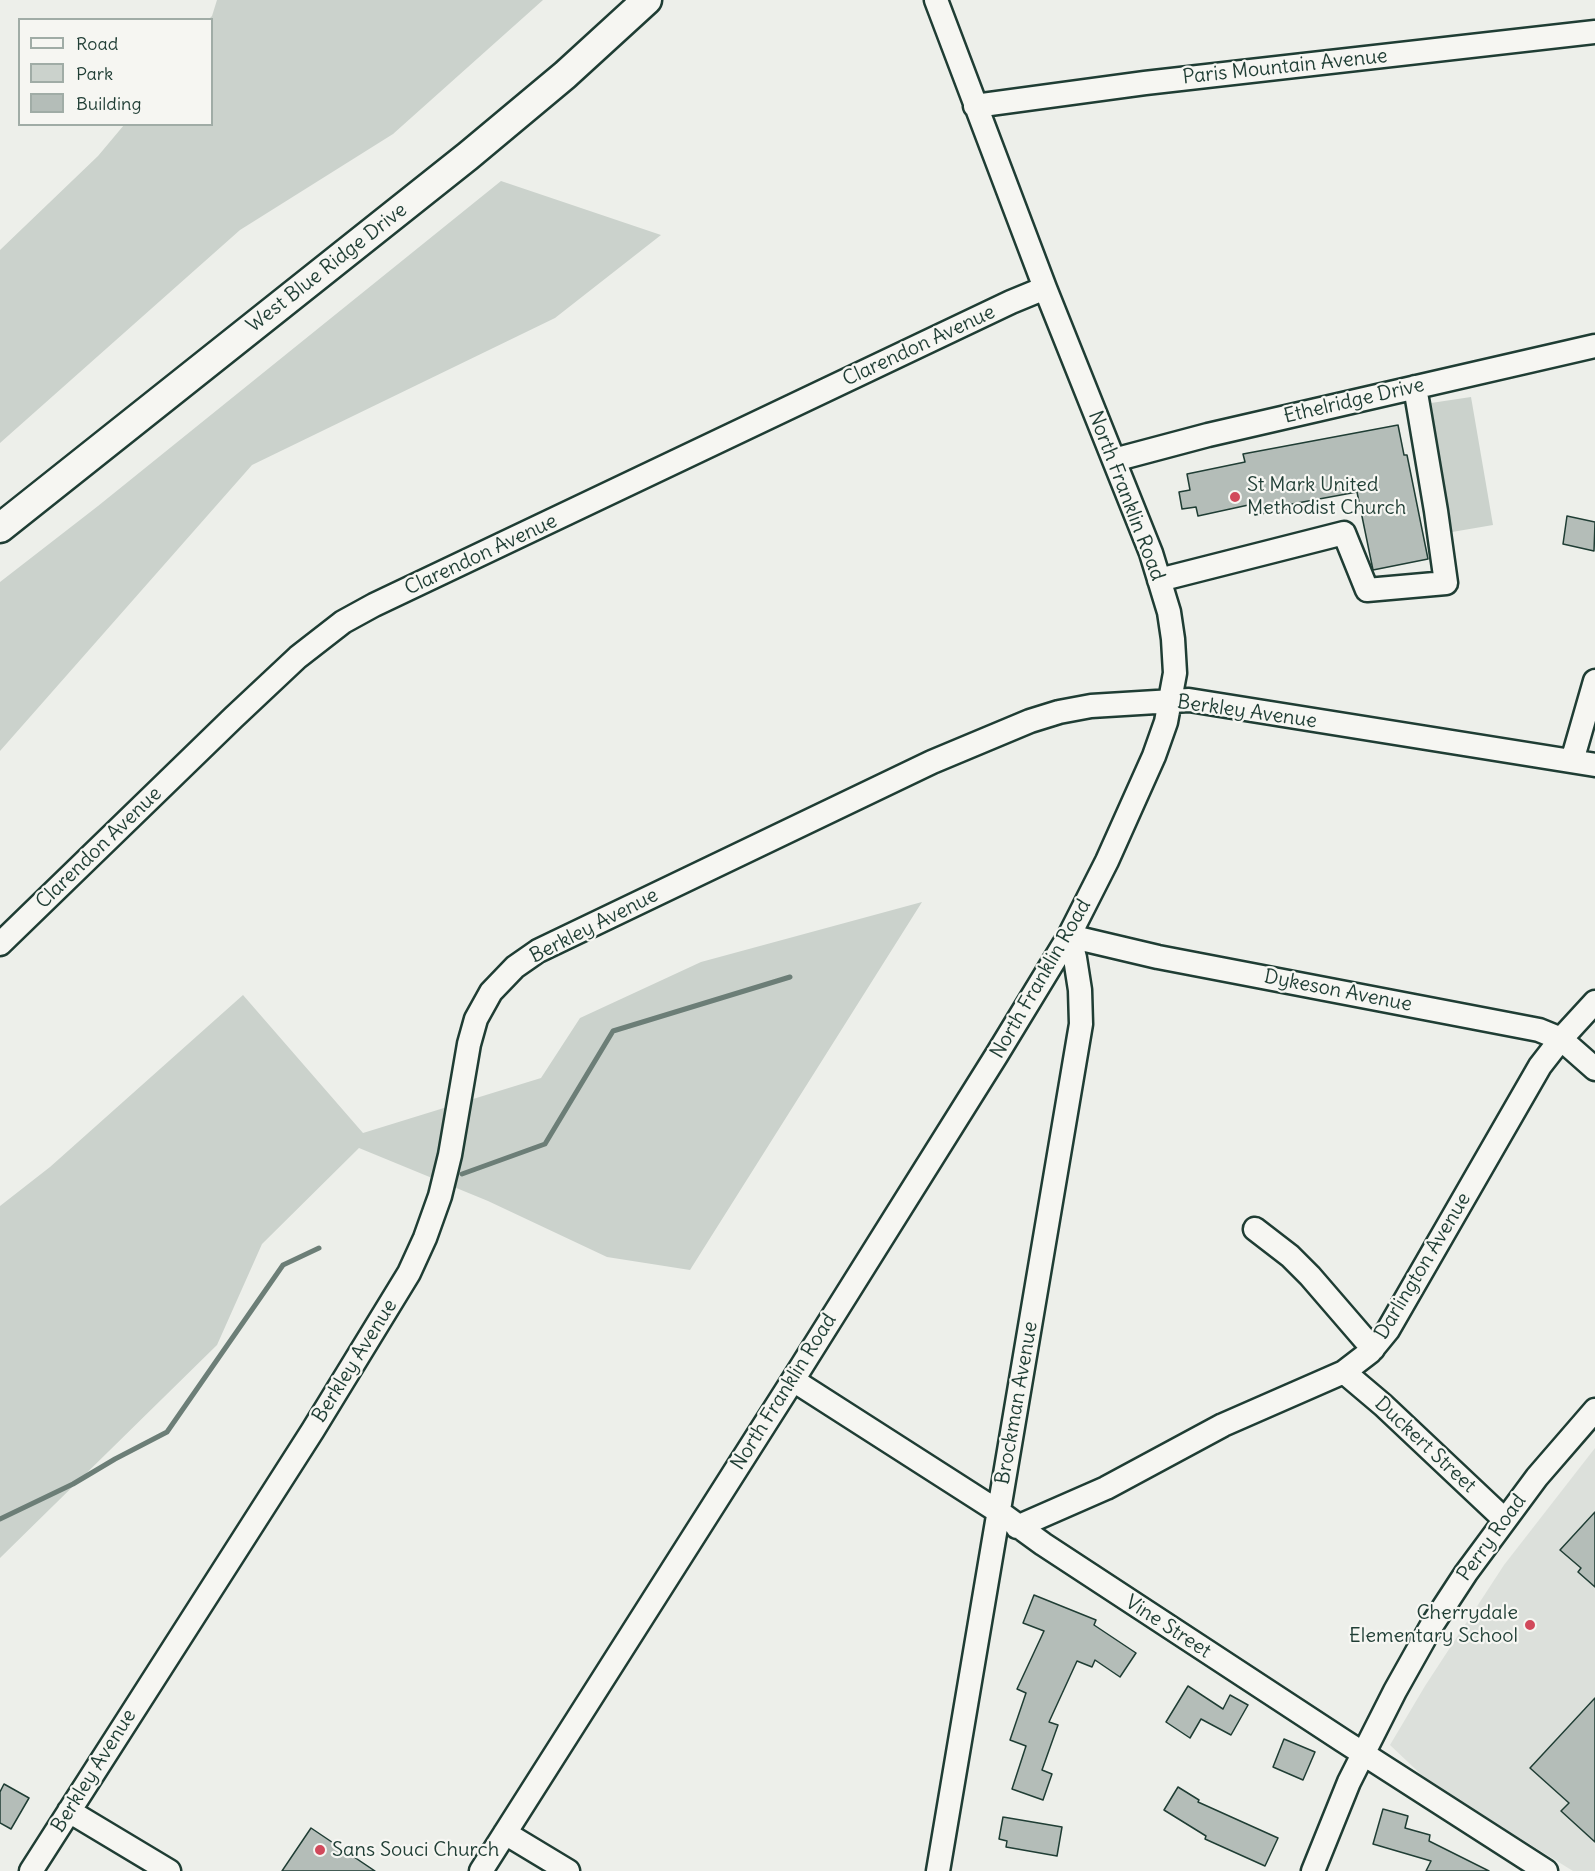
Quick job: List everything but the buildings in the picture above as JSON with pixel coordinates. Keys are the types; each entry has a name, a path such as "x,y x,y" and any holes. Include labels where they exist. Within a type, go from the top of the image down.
{"main road":[{"name":"West Blue Ridge Drive","path":"0,528 468,156 565,75 647,0"}],"street":[{"name":"North Franklin Road","path":"480,1871 793,1380 1069,936 1107,861 1154,756 1166,722 1175,673 1173,639 1169,612 1151,553 1045,288 936,0"},
{"name":"Paris Mountain Avenue","path":"975,106 1145,83 1595,32"},
{"name":"Clarendon Avenue","path":"0,944 298,657 344,622 385,600 1045,288"},
{"name":"Ethelridge Drive","path":"1114,460 1208,435 1595,346"},
{"path":"1159,580 1344,533 1367,590 1446,583 1415,387"},
{"path":"1572,761 1595,681"},
{"name":"Berkley Avenue","path":"32,1871 313,1430 409,1273 440,1196 450,1155 469,1044 476,1019 491,992 515,967 538,951 922,766 998,733 1040,718 1080,708 1190,700 1595,765"},
{"name":"Dykeson Avenue","path":"1069,936 1158,957 1539,1030 1561,1039 1595,1069"},
{"name":"Brockman Avenue","path":"938,1871 1081,1024 1080,990 1069,936"},
{"name":"Darlington Avenue","path":"1017,1527 1106,1488 1223,1425 1344,1372 1373,1349 1388,1330 1540,1066 1595,1002"},
{"path":"1255,1230 1290,1256 1310,1276 1373,1349"},
{"name":"Duckert Street","path":"1344,1372 1383,1405 1505,1520"},
{"name":"Vine Street","path":"793,1380 999,1512 1017,1527 1363,1754 1546,1871"},
{"name":"Perry Road","path":"1313,1871 1363,1754 1432,1625 1466,1573 1537,1477 1595,1410"},
{"path":"69,1811 169,1871"},
{"path":"504,1833 568,1871"}],"shaded area":[{"name":"Cherrydale Elementary School","path":"1595,1448 1595,1871 1573,1871 1429,1782 1390,1745 1425,1686 1504,1565"}],"green space":[{"path":"217,0 543,0 393,134 240,230 0,443 0,250 98,156 123,126 213,126 213,18 210,18"},
{"path":"501,181 661,235 555,318 252,465 0,751 0,582 98,506"},
{"path":"1471,397 1493,525 1452,532 1431,403"},
{"path":"922,902 690,1270 607,1257 488,1201 359,1148 262,1244 217,1345 0,1558 0,1206 50,1167 243,995 363,1133 541,1078 580,1018 701,962"}],"waterway":[{"path":"462,1174 545,1144 613,1031 790,977"},
{"path":"0,1519 73,1484 167,1432 283,1265 319,1248"}],"place":[{"name":"St Mark United Methodist Church","path":"1235,497"},
{"name":"Cherrydale Elementary School","path":"1530,1625"},
{"name":"Sans Souci Church","path":"320,1850"}]}
